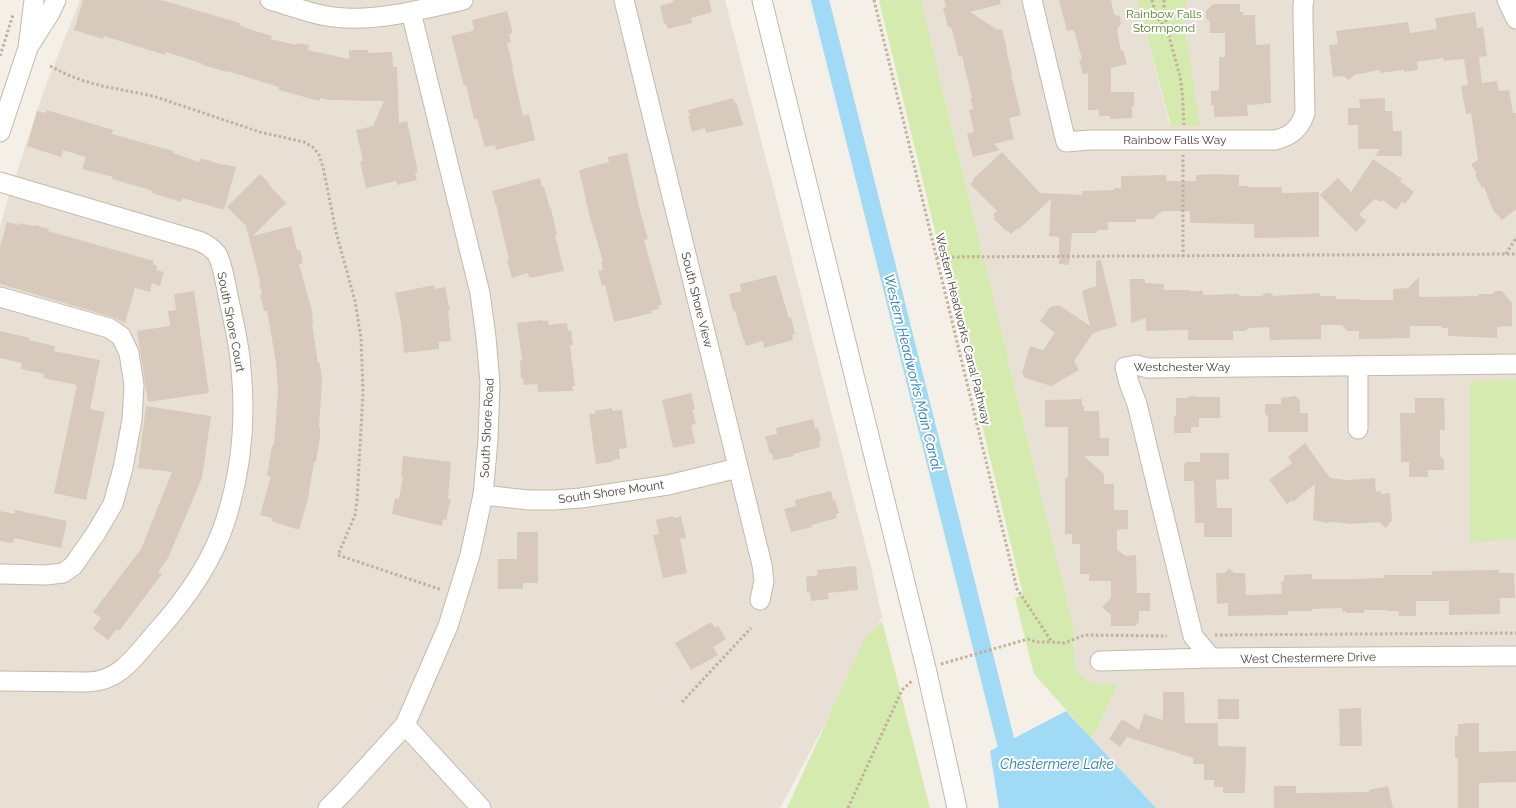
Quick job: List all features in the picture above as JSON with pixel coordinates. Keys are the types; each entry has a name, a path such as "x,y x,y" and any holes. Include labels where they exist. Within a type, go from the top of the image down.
{"street":[{"path":"0,132 28,48 34,0"},
{"path":"28,48 56,0"},
{"path":"270,0 300,9 344,18 378,17 411,12 463,0"},
{"name":"South Shore View","path":"624,0 762,565 764,581 760,600"},
{"path":"762,0 926,668 958,808"},
{"name":"Rainbow Falls Way","path":"1032,0 1066,142 1090,140 1276,140 1289,135 1301,124 1305,113 1304,0"},
{"path":"1507,0 1516,19"},
{"name":"South Shore Road","path":"328,808 405,726 448,626 470,555 483,494 488,440 490,383 480,294 411,12"},
{"name":"South Shore Court","path":"0,182 199,240 210,246 217,255 222,267 237,339 243,396 241,450 225,523 209,558 191,589 173,614 131,661 117,674 107,679 98,682 0,681"},
{"path":"0,297 109,328 121,336 129,352 134,385 132,420 123,468 113,504 73,566 63,573 46,575 0,574"},
{"name":"Westchester Way","path":"1211,658 1193,636 1138,404 1124,368 1136,365 1148,368 1516,364"},
{"path":"1358,366 1358,429"},
{"name":"South Shore Mount","path":"483,494 528,500 581,498 668,485 738,468"},
{"name":"West Chestermere Drive","path":"1100,661 1211,658 1516,656"},
{"path":"405,726 481,808"}],"path":[{"name":"Western Headworks Canal Pathway","path":"874,0 1017,589 1052,642"},
{"path":"1152,0 1156,16 1168,32"},
{"path":"1164,0 1168,32 1180,79 1184,126"},
{"path":"0,56 15,9"},
{"path":"50,66 84,81 153,96 260,132 304,142 314,148 319,155 323,167 336,232 356,302 363,361 357,501 355,514 338,556 445,591"},
{"path":"1183,257 1184,152"},
{"path":"1506,254 1516,238"},
{"path":"937,258 1516,254"},
{"path":"682,702 751,628"},
{"path":"1215,635 1516,633"},
{"path":"848,808 902,690 926,668 1028,639 1036,642 1064,643 1085,635 1167,636"}],"shaded area":[{"path":"80,0 725,0 871,567 882,617 780,808 0,808 0,228 43,93"},
{"path":"921,0 1137,0 1170,126 1199,126 1183,13 1187,0 1516,0 1516,808 1156,808 1092,739 1118,684 1097,684 1085,679 1076,670 1074,630"}],"green space":[{"path":"879,0 921,0 1074,630 1076,670 1085,679 1097,684 1118,684 1092,739 1034,674 1015,598 1023,594"},
{"name":"Rainbow Falls Stormpond","path":"1137,0 1187,0 1183,13 1200,126 1171,126"},
{"path":"1516,380 1516,540 1470,541 1470,381"},
{"path":"882,621 930,808 787,808 865,638"}],"water":[{"name":"Chestermere Lake","path":"1066,711 1156,808 999,808 990,751"}],"building":[{"path":"83,0 161,0 240,23 239,25 246,28 272,36 271,39 296,45 297,43 309,45 308,50 349,59 349,50 368,50 368,53 392,52 393,67 397,67 399,123 407,121 418,172 415,173 417,180 397,185 396,181 366,188 360,162 363,161 356,130 373,126 384,101 328,100 321,98 319,101 279,90 279,87 166,52 165,55 104,36 103,39 74,30"},
{"path":"673,0 709,0 712,12 691,18 692,23 668,29 666,24 664,24 660,6 673,2"},
{"path":"944,0 1000,0 1001,4 970,12 998,30 1002,29 1007,49 1021,115 1009,118 1014,139 994,144 1000,150 973,157 967,134 974,132 969,110 973,109 970,98 972,98 962,56 959,57 951,27 948,27 943,8 946,7"},
{"path":"1059,0 1111,0 1114,14 1120,17 1121,23 1117,30 1121,51 1123,50 1127,64 1111,68 1111,92 1134,92 1132,118 1110,119 1110,116 1099,116 1099,110 1088,110 1088,73 1083,74 1079,60 1082,59 1074,30 1067,31"},
{"path":"1213,4 1240,4 1240,12 1243,12 1243,15 1255,15 1256,45 1270,44 1271,103 1247,105 1248,116 1214,117 1214,105 1211,105 1211,91 1219,90 1219,57 1225,57 1225,33 1210,33 1210,22 1206,18 1206,11"},
{"path":"507,11 513,33 509,34 511,42 507,43 512,67 523,116 529,114 535,140 496,150 495,145 485,147 477,119 474,119 451,36 472,31 474,29 472,20"},
{"path":"1475,12 1477,28 1483,27 1487,56 1479,57 1482,83 1497,81 1499,91 1509,90 1513,113 1516,113 1516,209 1502,220 1493,210 1484,187 1482,188 1471,164 1478,160 1471,113 1466,114 1461,86 1468,85 1464,59 1444,61 1443,58 1417,62 1418,70 1380,73 1379,70 1354,75 1349,80 1343,76 1333,77 1329,45 1338,44 1336,31 1408,22 1410,33 1437,29 1435,18"},
{"path":"733,98 743,125 706,133 705,128 692,132 688,110"},
{"path":"1385,98 1385,111 1392,111 1393,131 1402,131 1402,156 1375,156 1380,149 1358,149 1358,125 1348,125 1348,108 1360,108 1359,99"},
{"path":"47,110 113,130 112,134 173,151 173,153 199,162 200,158 236,167 224,210 182,198 181,202 152,193 153,191 112,179 113,177 82,169 86,157 63,150 61,157 27,146 37,111 46,113"},
{"path":"1002,152 1040,193 1082,195 1082,191 1114,190 1114,188 1121,188 1121,176 1166,175 1166,181 1196,181 1196,175 1215,174 1239,175 1239,186 1282,187 1282,193 1319,192 1319,237 1254,238 1254,224 1190,223 1190,211 1162,211 1153,219 1136,219 1136,222 1108,222 1108,230 1097,230 1097,233 1072,233 1069,265 1059,264 1059,237 1049,236 1051,199 1018,230 1017,228 1011,234 993,218 997,211 970,184"},
{"path":"627,153 648,239 644,240 662,305 658,306 659,309 651,311 652,313 614,322 605,285 602,286 598,271 603,270 601,262 603,261 590,218 579,170 609,162 608,157"},
{"path":"1373,159 1402,179 1400,181 1414,192 1405,204 1402,202 1396,210 1382,200 1381,202 1375,199 1359,214 1366,221 1356,232 1320,195 1338,178 1351,192"},
{"path":"260,174 286,203 253,236 291,226 297,250 300,250 303,263 299,264 312,311 318,363 320,363 322,382 320,437 308,499 299,530 271,521 272,518 260,515 271,476 267,476 272,445 274,445 278,391 276,363 267,310 264,311 260,295 262,294 260,281 246,226 227,207"},
{"path":"540,178 551,208 557,235 555,235 564,271 530,278 527,273 512,278 492,191"},
{"path":"7,222 19,225 20,223 35,225 49,229 48,231 154,261 153,264 157,266 156,270 164,272 160,286 152,283 150,292 135,288 125,323 112,317 0,284 0,247"},
{"path":"1101,260 1117,326 1093,333 1074,361 1079,370 1051,386 1025,378 1022,373 1030,346 1043,350 1055,333 1040,321 1050,307 1059,305 1090,326 1082,291 1096,286 1096,261"},
{"path":"776,275 789,318 791,317 795,334 792,335 793,340 764,348 763,341 746,346 729,294 741,291 740,284"},
{"path":"1419,277 1419,297 1478,296 1478,294 1493,294 1495,291 1502,291 1512,303 1512,326 1497,327 1497,338 1448,336 1448,328 1442,328 1442,326 1410,326 1410,338 1359,339 1359,331 1347,331 1342,325 1321,325 1321,339 1270,340 1269,327 1233,331 1233,340 1188,340 1188,330 1146,331 1146,318 1131,323 1130,279 1145,279 1145,283 1164,284 1164,290 1203,291 1203,295 1239,294 1239,296 1262,296 1265,293 1270,293 1274,296 1320,293 1320,296 1336,296 1336,299 1393,300 1393,289 1408,288"},
{"path":"434,285 435,289 445,287 450,310 448,310 451,341 439,342 439,349 404,353 401,322 395,293"},
{"path":"194,291 209,393 148,402 137,331 170,326 168,311 176,310 174,294"},
{"path":"548,321 549,325 567,323 568,331 571,330 573,345 570,345 575,386 572,386 573,391 538,392 537,384 524,385 523,378 521,378 520,360 522,360 517,323"},
{"path":"0,331 55,346 54,351 100,360 90,409 105,412 86,500 54,493 77,385 43,378 44,374 21,369 22,363 0,358"},
{"path":"691,393 695,409 692,410 696,424 691,425 695,443 673,448 662,400"},
{"path":"1189,396 1220,397 1220,418 1199,418 1199,427 1191,427 1191,433 1174,433 1176,398 1188,398"},
{"path":"1296,396 1300,401 1300,413 1308,413 1308,432 1268,432 1268,417 1265,414 1265,404 1281,404 1281,398"},
{"path":"1415,398 1444,398 1445,430 1440,430 1440,456 1444,460 1444,470 1428,470 1428,477 1409,477 1409,462 1401,462 1400,413 1415,413"},
{"path":"1082,399 1084,411 1099,411 1100,438 1109,438 1109,456 1084,456 1104,474 1104,484 1114,484 1114,510 1128,510 1128,529 1117,530 1117,550 1126,556 1136,555 1137,593 1150,593 1150,611 1139,611 1139,622 1135,626 1111,626 1111,615 1102,607 1111,598 1111,581 1089,581 1089,574 1080,574 1080,544 1072,544 1072,534 1065,534 1065,478 1068,478 1068,427 1045,427 1045,400"},
{"path":"146,406 211,416 202,478 168,558 158,572 162,574 119,631 117,629 108,640 93,629 101,618 93,612 141,549 172,472 138,468"},
{"path":"612,408 613,411 622,410 627,448 619,449 620,459 596,464 589,414 595,414 595,411"},
{"path":"813,419 815,428 818,428 821,441 819,442 820,447 793,454 794,456 773,460 765,436 777,434 776,428"},
{"path":"1305,443 1330,478 1347,480 1375,478 1376,492 1381,491 1381,494 1390,493 1392,520 1386,528 1379,522 1350,524 1313,520 1315,484 1293,502 1292,500 1287,504 1269,480 1292,463 1288,457"},
{"path":"1200,453 1229,453 1229,479 1216,480 1217,508 1232,508 1232,537 1204,537 1204,523 1195,523 1194,481 1184,481 1184,464 1185,462 1200,462"},
{"path":"403,456 451,462 448,499 451,499 446,520 443,519 442,526 392,514 395,498 399,499 403,476 401,475"},
{"path":"831,491 833,501 835,500 839,513 836,514 837,518 791,532 784,509 796,506 795,500"},
{"path":"15,510 67,521 61,548 14,538 13,543 0,541 0,511 14,514"},
{"path":"673,516 675,518 681,516 686,538 680,539 687,573 663,578 653,535 659,534 656,520"},
{"path":"517,532 538,532 538,583 523,583 523,589 498,589 498,559 517,559"},
{"path":"856,566 858,590 828,593 829,599 811,601 810,592 807,593 806,577 818,575 817,570"},
{"path":"1229,568 1234,573 1245,573 1246,595 1282,594 1281,581 1284,581 1284,575 1312,574 1312,579 1350,579 1384,578 1385,575 1432,575 1432,571 1499,570 1499,573 1514,573 1515,598 1500,598 1500,614 1449,615 1449,601 1416,601 1416,616 1399,616 1398,611 1386,610 1364,610 1364,613 1346,613 1346,611 1342,612 1342,608 1288,611 1288,615 1228,616 1228,603 1217,604 1216,573 1225,573"},
{"path":"711,622 715,628 718,626 726,639 713,647 718,655 691,670 675,643"},
{"path":"1163,692 1184,692 1185,723 1218,723 1218,746 1246,747 1245,793 1223,793 1223,787 1214,787 1214,780 1204,780 1204,764 1193,764 1193,758 1127,737 1120,747 1109,739 1122,719 1139,730 1144,714 1163,720"},
{"path":"1218,699 1239,699 1239,719 1218,719"},
{"path":"1361,708 1362,746 1340,746 1339,709"},
{"path":"1479,723 1479,752 1516,751 1516,782 1479,783 1479,808 1458,808 1458,758 1455,758 1455,736 1458,736 1458,724"},
{"path":"1274,786 1296,786 1296,793 1369,792 1369,790 1388,786 1393,808 1274,808"}],"waterway":[{"name":"Western Headworks Main Canal","path":"820,0 1006,743"}]}
